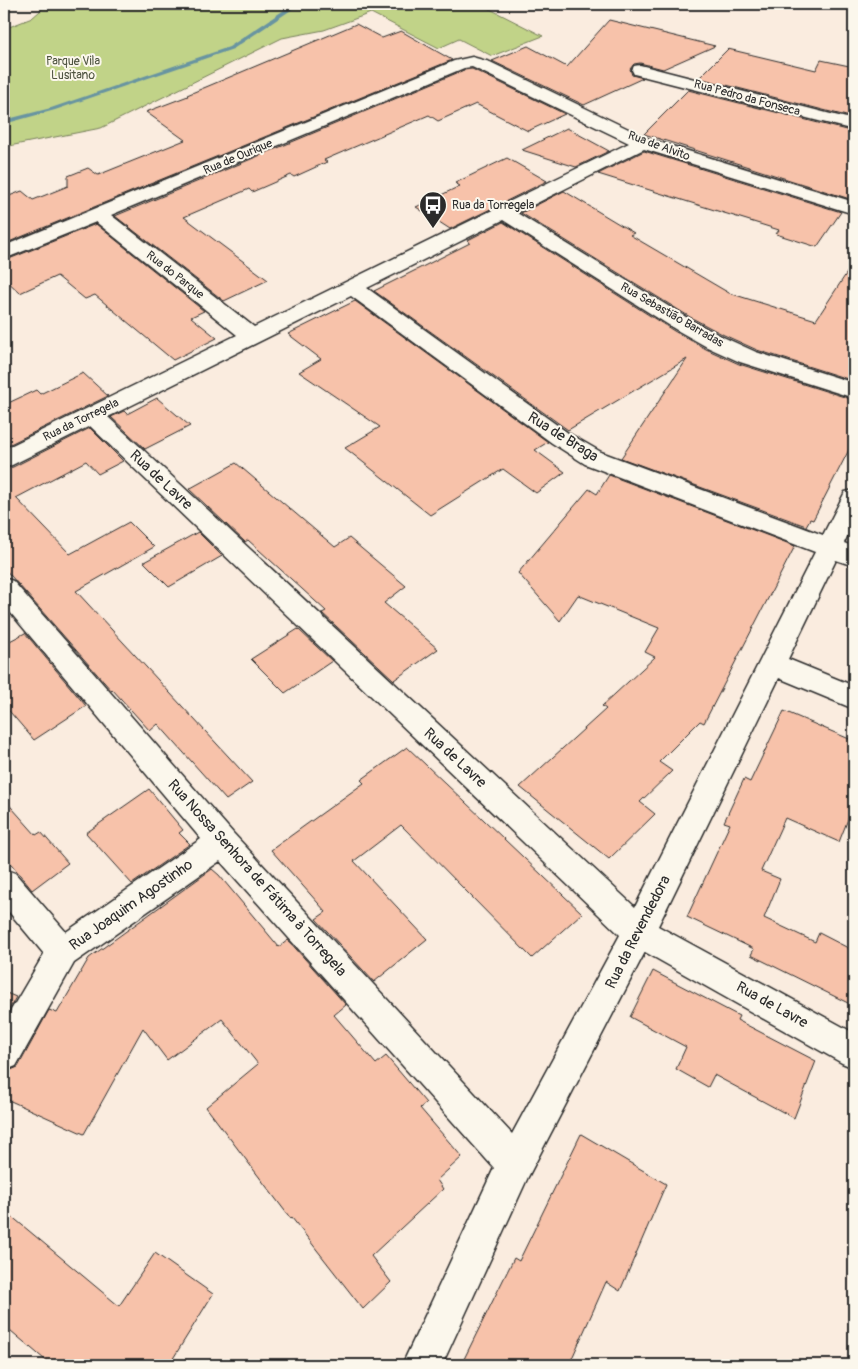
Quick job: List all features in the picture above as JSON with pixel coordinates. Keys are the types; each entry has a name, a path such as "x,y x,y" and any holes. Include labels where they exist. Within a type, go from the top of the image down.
{"street":[{"name":"Rua de Alvito","path":"472,62 484,65 643,143 854,208"},
{"name":"Rua de Ourique","path":"4,253 460,64 472,62"},
{"name":"Rua Pedro da Fonseca","path":"640,70 854,125"},
{"name":"Rua da Torregela","path":"4,459 251,335 643,143"},
{"name":"Rua Sebastião Barradas","path":"503,212 682,324 715,342 748,357 854,392"},
{"name":"Rua do Parque","path":"99,215 251,335"},
{"name":"Rua de Braga","path":"352,287 560,438 593,458 842,553"},
{"name":"Rua de Lavre","path":"92,415 639,932 854,1051"},
{"name":"Rua da Revendedora","path":"422,1365 515,1164 639,932 773,664 842,553 854,498"},
{"name":"Rua Nossa Senhora de Fátima à Torregela","path":"4,588 222,842 515,1164"},
{"path":"773,664 854,698"},
{"name":"Rua Joaquim Agostinho","path":"4,1054 63,952 222,842"},
{"path":"4,883 63,952"}],"green space":[{"name":"Parque Vila Lusitano","path":"48,4 480,4 543,36 492,56 459,39 439,48 371,13 324,30 282,38 101,128 4,147 4,29 32,18"}],"building":[{"path":"609,20 715,46 663,69 640,63 634,64 630,69 632,75 643,78 584,105 492,61 528,46 567,67"},
{"path":"356,24 382,38 401,31 452,60 4,244 4,198 22,191 33,200 68,186 68,176 88,168 98,175 185,140 146,112"},
{"path":"728,49 816,70 821,60 854,67 854,118 699,78"},
{"path":"472,69 565,114 528,131 476,104 438,121 429,115 324,160 327,162 294,177 291,175 252,192 249,189 184,217 268,280 224,301 115,216 464,70"},
{"path":"688,90 854,132 854,193 850,199 644,134"},
{"path":"567,128 609,151 576,167 522,150"},
{"path":"644,151 841,212 817,247 776,234 779,230 598,174"},
{"path":"507,158 547,181 450,229 416,207 460,186 455,183"},
{"path":"564,191 634,233 630,235 729,293 816,320 854,262 854,381 757,350 724,335 690,317 521,213"},
{"path":"503,222 674,331 706,349 739,364 854,400 854,440 813,520 810,519 806,526 621,458 687,359 568,430 374,291 470,243 468,240"},
{"path":"96,224 204,311 191,317 217,338 173,360 95,295 85,299 57,276 20,293 4,278 4,261"},
{"path":"355,301 548,442 535,450 565,472 536,493 503,469 430,515 345,448 380,427 299,372 321,359 288,334"},
{"path":"83,373 108,396 4,447 4,405 36,390 40,394"},
{"path":"157,398 190,426 145,449 111,417 124,411 127,414"},
{"path":"90,428 123,461 98,474 86,461 16,498 70,554 129,522 154,547 76,591 252,782 226,800 158,724 150,731 111,690 4,568 4,469 13,467"},
{"path":"236,463 335,547 349,538 406,586 384,603 438,649 394,680 322,613 326,611 248,540 245,542 189,489"},
{"path":"609,475 795,546 704,723 700,721 659,762 672,771 640,802 655,814 609,859 520,787 606,709 602,706 655,657 645,652 659,628 578,595 560,621 518,573 589,489 597,494"},
{"path":"198,532 222,556 169,587 144,562"},
{"path":"298,629 332,661 285,693 251,659"},
{"path":"25,633 86,706 34,740 4,705 4,644"},
{"path":"784,711 854,741 854,804 839,842 785,818 761,871 780,879 764,918 815,942 819,933 854,951 854,1006 751,955 754,949 687,917 730,824 724,822 744,779 750,782"},
{"path":"407,747 582,913 532,958 401,825 354,861 427,939 374,982 316,919 326,912 271,850 364,783 361,780"},
{"path":"149,789 183,830 179,833 190,844 132,884 86,833"},
{"path":"4,799 36,835 41,832 68,863 32,890 4,855"},
{"path":"212,869 279,947 288,940 346,1005 334,1015 376,1064 386,1056 426,1103 420,1108 462,1157 437,1180 443,1189 371,1256 391,1282 363,1309 291,1219 206,1107 258,1064 222,1019 167,1060 143,1028 84,1134 4,1098 4,1073 18,1067 49,1010 57,1013 89,958"},
{"path":"653,971 739,1016 737,1020 816,1061 794,1118 714,1075 708,1087 676,1069 686,1047 630,1017"},
{"path":"4,992 16,997 4,1019"},
{"path":"581,1134 666,1184 620,1291 606,1282 569,1365 461,1365 514,1258 519,1261"},
{"path":"4,1210 119,1306 155,1253 213,1294 169,1365 51,1365 4,1325"}],"waterway":[{"path":"4,122 53,109 231,48 297,4"}],"place":[{"name":"Rua da Torregela","path":"433,229"}]}
